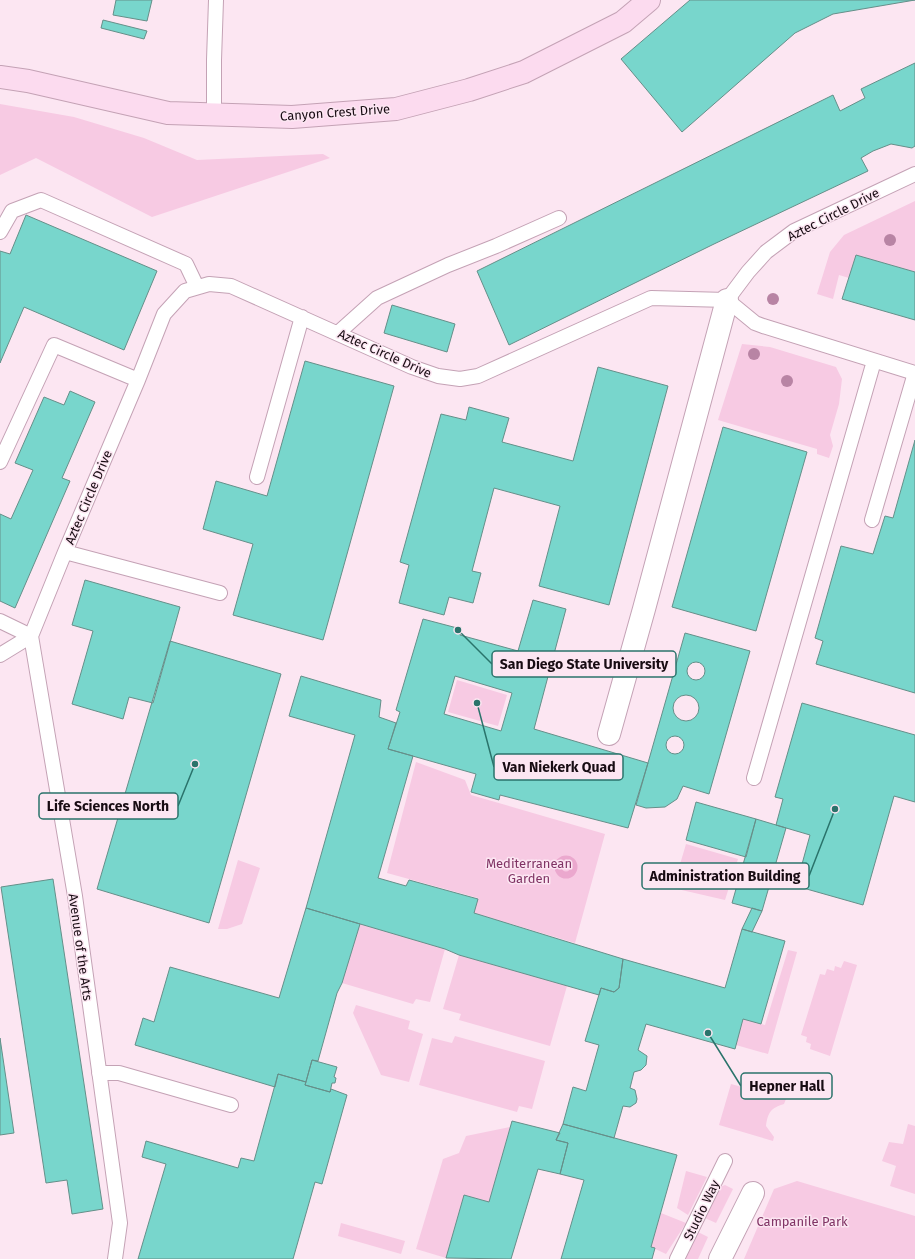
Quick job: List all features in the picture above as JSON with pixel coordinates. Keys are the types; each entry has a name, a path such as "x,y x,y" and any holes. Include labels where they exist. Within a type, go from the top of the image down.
{"street":[{"name":"Canyon Crest Drive","path":"0,77 28,81 168,113 292,117 396,109 469,90 524,72 623,22 649,0"},
{"path":"609,734 727,300"},
{"path":"720,1259 753,1192"}],"lane":[{"path":"214,114 216,0"},
{"name":"Aztec Circle Drive","path":"31,636 164,314 185,291 209,284 231,286 418,369 438,376 460,379 478,376 652,298 727,300 748,272 766,252 794,231 915,174"},
{"path":"0,232 12,210 41,200 186,264 198,287"},
{"path":"338,333 377,298 448,265 496,246 559,218"},
{"path":"727,300 754,323 915,373 872,520"},
{"path":"257,477 302,318"},
{"path":"0,462 54,345 138,380"},
{"path":"754,778 874,361"},
{"path":"65,552 220,593"},
{"path":"0,621 31,636"},
{"path":"0,655 31,636"},
{"name":"Avenue of the Arts","path":"31,636 75,896 120,1223 115,1259"},
{"path":"99,1073 119,1073 231,1105"},
{"name":"Studio Way","path":"677,1259 725,1161"}],"green space":[{"path":"0,104 74,117 144,138 197,160 323,154 330,158 152,217 36,158 0,175"},
{"path":"915,201 915,272 856,255 849,278 839,275 833,299 817,294 830,252 844,235"},
{"path":"742,344 770,347 836,367 842,379 839,404 830,435 833,446 829,458 817,454 817,449 718,420"},
{"path":"457,680 507,695 498,726 448,712"},
{"name":"Mediterranean Garden","path":"416,762 465,780 471,795 605,834 575,943 474,913 478,898 387,873"},
{"path":"686,844 738,859 725,900 673,888"},
{"path":"238,860 260,868 242,924 227,929 218,929"},
{"path":"360,924 445,949 430,1002 416,999 413,1004 342,983"},
{"path":"788,950 797,952 768,1054 736,1045 743,1019 765,1025"},
{"path":"459,955 567,986 550,1046 459,1020 461,1014 443,1009"},
{"path":"844,961 857,965 830,1056 810,1049 811,1044 806,1042 807,1037 801,1035 820,974 825,975 827,969 834,971 835,966 841,968"},
{"path":"356,1005 410,1021 408,1029 423,1034 409,1082 381,1075 353,1013"},
{"path":"455,1036 545,1061 532,1109 519,1106 517,1112 419,1085 432,1038 452,1043"},
{"path":"731,1084 786,1099 784,1104 771,1111 768,1117 766,1126 774,1137 773,1141 719,1125"},
{"path":"908,1124 915,1126 915,1194 890,1186 896,1166 882,1161 889,1142 903,1144"},
{"path":"510,1127 489,1202 464,1195 446,1258 416,1249 443,1159 459,1153 466,1136"},
{"path":"686,1171 707,1177 688,1215 677,1208"},
{"name":"Campanile Park","path":"797,1181 915,1216 915,1259 744,1259 774,1189"},
{"path":"725,1185 733,1189 716,1223 705,1218 720,1187"},
{"path":"661,1213 686,1223 666,1254 651,1247"},
{"path":"341,1223 405,1241 401,1254 338,1236"},
{"path":"698,1232 708,1237 698,1259 684,1259"}],"building":[{"path":"116,0 152,0 147,21 113,15"},
{"path":"690,0 915,0 833,14 795,33 682,132 621,59"},
{"path":"103,20 147,31 144,39 101,28"},
{"path":"915,63 915,146 912,148 891,144 873,151 861,158 868,171 714,244 509,345 477,271 833,95 840,111 865,98 861,89"},
{"path":"26,215 157,271 124,350 24,307 0,363 0,251 10,254"},
{"path":"856,255 915,272 915,320 842,299"},
{"path":"392,305 455,324 447,352 384,333"},
{"path":"305,361 394,386 323,640 233,615 253,544 203,529 216,481 267,496"},
{"path":"598,367 668,386 609,605 539,586 560,506 494,488 472,571 481,573 473,603 449,597 444,615 399,603 409,565 400,562 441,414 466,420 469,407 509,418 502,442 573,461"},
{"path":"70,391 95,402 62,478 70,481 15,608 0,601 0,514 11,519 33,470 15,463 44,397 64,405"},
{"path":"723,427 807,452 756,631 672,607"},
{"path":"915,440 915,693 816,664 823,641 815,638 841,546 873,554 885,516 893,518"},
{"path":"85,580 180,607 153,703 129,697 123,719 72,704 93,631 72,625"},
{"path":"533,600 566,609 534,729 648,763 628,828 500,795 499,800 471,792 476,774 388,749 400,712 396,710 423,619 461,629 460,635 518,651","holes":["455,676 512,693 501,731 444,714"]},
{"path":"685,633 750,651 709,794 683,786 677,799 665,807 646,808 636,805"},
{"path":"170,641 281,674 209,923 97,889"},
{"path":"696,662 702,665 705,671 702,677 696,680 690,677 687,671 690,665"},
{"path":"301,676 381,700 379,717 396,723 388,749 413,756 378,878 406,886 409,880 478,899 474,913 623,959 619,988 614,992 601,988 599,995 459,955 445,949 306,908 355,735 289,716"},
{"path":"686,695 695,699 699,708 695,717 686,721 677,717 673,708 677,699"},
{"path":"802,703 915,735 915,802 894,796 863,905 796,886 810,835 776,825 783,799 775,797"},
{"path":"675,736 681,739 684,745 681,751 675,754 669,751 666,745 669,739"},
{"path":"696,802 756,819 746,857 686,840"},
{"path":"756,819 786,828 762,911 732,903"},
{"path":"53,879 103,1209 72,1214 67,1180 46,1183 1,887"},
{"path":"306,908 360,924 342,983 337,993 318,1061 312,1060 306,1082 278,1074 275,1087 135,1045 143,1018 154,1022 170,967 279,998"},
{"path":"752,908 762,911 752,932 742,929"},
{"path":"742,929 785,941 761,1024 743,1019 735,1049 646,1024 638,1050 647,1056 646,1065 641,1070 634,1072 630,1088 635,1090 637,1099 636,1103 630,1107 623,1106 614,1138 563,1124 573,1087 586,1091 599,1045 585,1041 601,988 614,992 619,988 623,959 725,988"},
{"path":"0,1038 14,1133 0,1135"},
{"path":"312,1060 337,1067 334,1077 336,1078 335,1083 332,1083 330,1092 305,1085"},
{"path":"278,1074 306,1082 305,1085 330,1092 331,1089 347,1095 322,1184 315,1182 293,1259 138,1259 166,1164 142,1157 146,1141 238,1168 241,1158 254,1161"},
{"path":"512,1121 560,1133 556,1140 568,1143 560,1174 538,1169 511,1259 446,1258 464,1195 489,1202"},
{"path":"563,1124 677,1155 651,1247 655,1248 652,1259 561,1259 584,1180 560,1174 568,1143 556,1140"}],"waterway":[{"path":"566,859 572,861 574,867 572,873 566,875 560,873 558,867 560,861 566,859"}],"place":[{"name":"San Diego State University","path":"458,630"},
{"name":"Van Niekerk Quad","path":"477,703"},
{"name":"Life Sciences North","path":"195,764"},
{"name":"Administration Building","path":"835,809"},
{"name":"Hepner Hall","path":"708,1033"}]}
